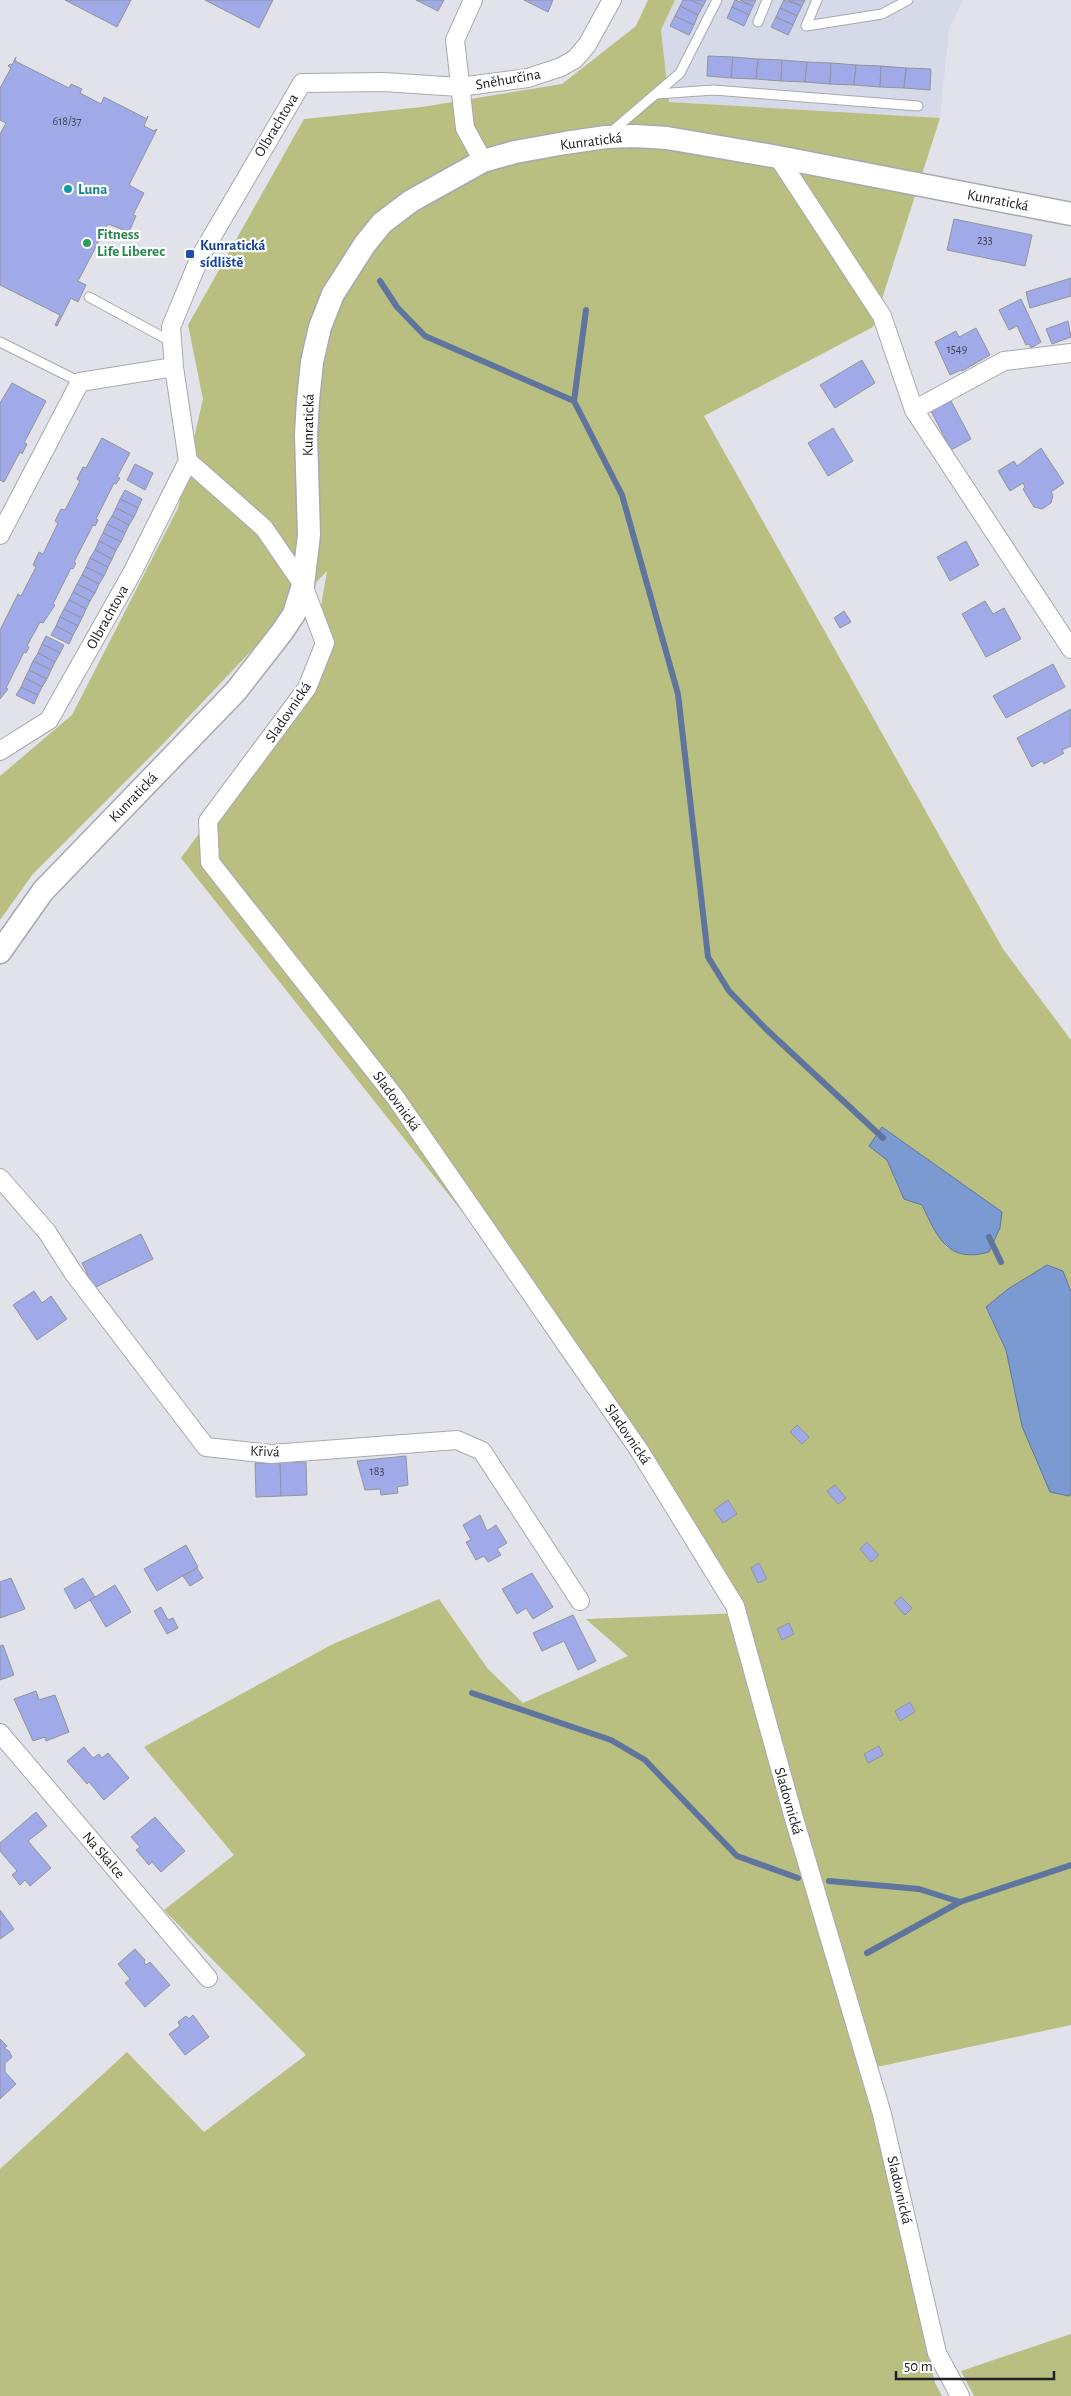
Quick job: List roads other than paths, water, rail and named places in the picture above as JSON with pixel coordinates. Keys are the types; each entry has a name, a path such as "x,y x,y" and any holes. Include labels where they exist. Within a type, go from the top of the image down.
{"street":[{"path":"473,0 455,40 465,128 483,161"},
{"name":"Sněhurčina","path":"459,87 528,78 568,63 587,44 612,0"},
{"name":"Olbrachtova","path":"0,751 49,720 132,573 188,461 174,367 171,327 200,257 302,83 384,82 459,87"},
{"name":"Kunratická","path":"0,952 43,892 236,691 294,614 303,585 310,535 306,435 308,400 318,336 333,294 350,265 382,223 427,191 483,161 515,152 606,137 667,138 778,157 1071,214"},
{"path":"778,157 882,316 914,410 1071,649"},
{"path":"914,410 1004,361 1071,354"},
{"path":"0,535 80,382 174,367"},
{"path":"188,461 264,528 303,585"},
{"name":"Sladovnická","path":"303,585 325,643 308,688 208,821 210,862 401,1106 639,1450 735,1606 793,1815 882,2114 937,2353 960,2396"},
{"name":"Křivá","path":"0,1178 48,1232 74,1274 206,1447 271,1454 457,1440 482,1451 580,1601"},
{"name":"Na Skalce","path":"0,1733 208,1978"}],"lane":[{"path":"606,137 680,73 716,0"},
{"path":"758,22 767,0"},
{"path":"817,0 806,26 882,14 908,0"},
{"path":"656,94 714,90 918,106"},
{"path":"89,297 172,342"},
{"path":"0,342 80,382"}],"water":[{"path":"882,1127 1002,1212 1000,1228 989,1252 975,1255 953,1251 939,1237 922,1205 904,1199 887,1160 869,1146"},
{"path":"1047,1265 1063,1271 1071,1292 1071,1494 1069,1496 1050,1492 1022,1426 1006,1350 986,1307 1008,1289"}],"waterway":[{"path":"380,281 397,307 425,336 574,401 622,495 678,694 708,957 729,991 766,1029 883,1138"},
{"path":"574,401 586,310"},
{"path":"989,1237 1001,1262"},
{"path":"472,1693 611,1740 645,1760 737,1856 798,1878"},
{"path":"829,1881 919,1889 960,1902 1071,1865"},
{"path":"867,1953 960,1902"}],"place":[{"name":"Luna","path":"68,189"},
{"name":"Fitness Life Liberec","path":"87,243"},
{"name":"Kunratická sídliště","path":"190,254"}]}
